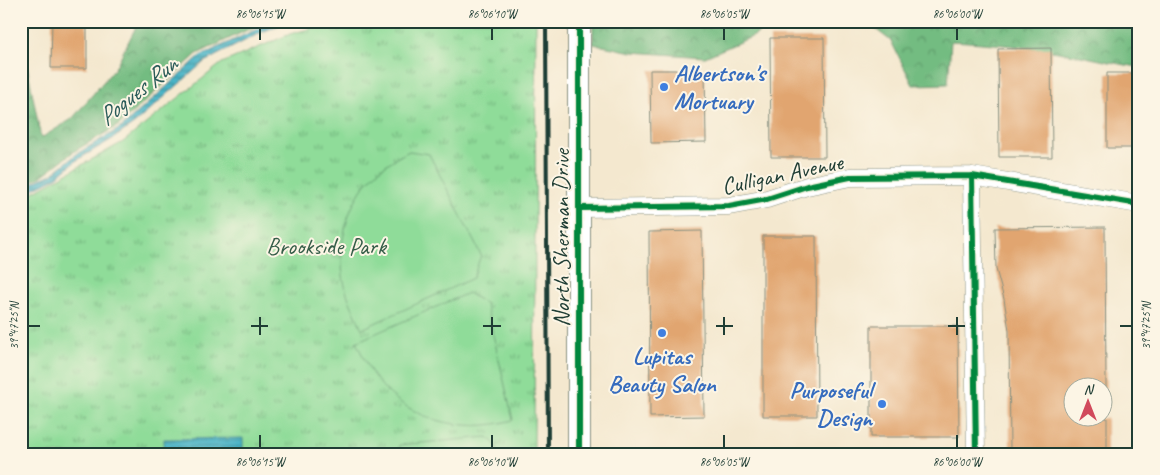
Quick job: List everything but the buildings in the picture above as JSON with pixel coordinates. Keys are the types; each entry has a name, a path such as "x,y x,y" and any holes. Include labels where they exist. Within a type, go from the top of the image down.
{"main road":[{"name":"North Sherman Drive","path":"579,21 579,454"}],"street":[{"name":"Culligan Avenue","path":"580,208 729,206 767,199 808,186 850,177 972,176 1139,204"},
{"path":"972,176 976,454"}],"green space":[{"path":"139,21 266,21 197,54 119,125 73,152 39,178 21,185 21,34 41,138 72,119 115,68"},
{"name":"Brookside Park","path":"339,21 536,21 534,454 21,454 21,199 123,142 222,63 290,34"},
{"path":"593,21 769,21 756,35 705,57 632,52 593,44"},
{"path":"865,21 1139,21 1139,67 1040,49 951,41 948,84 913,85 891,41"},
{"path":"409,151 429,154 481,255 473,278 362,329 348,297 342,270 343,237 347,221 353,205 371,178 386,165"},
{"path":"468,293 486,304 513,420 494,424 454,424 416,412 400,402 385,389 372,373 356,342"},
{"path":"488,437 497,447 497,454 399,454 399,445"}],"water":[{"path":"274,21 290,21 262,32 204,62 135,123 77,160 55,178 21,195 21,188 52,174 78,153 122,127 200,56"},
{"path":"243,438 243,454 164,454 164,439"}],"railway":[{"path":"546,21 548,454"}],"cycle path":[{"path":"579,21 579,454"},
{"path":"972,176 976,454"},
{"path":"580,208 729,206 767,199 807,186 850,177 972,176 1139,204"}],"place":[{"name":"Albertson's Mortuary","path":"664,87"},
{"name":"Lupitas Beauty Salon","path":"662,333"},
{"name":"Purposeful Design","path":"882,404"}],"water label":[{"name":"Pogues Run","path":"137,90"}]}
